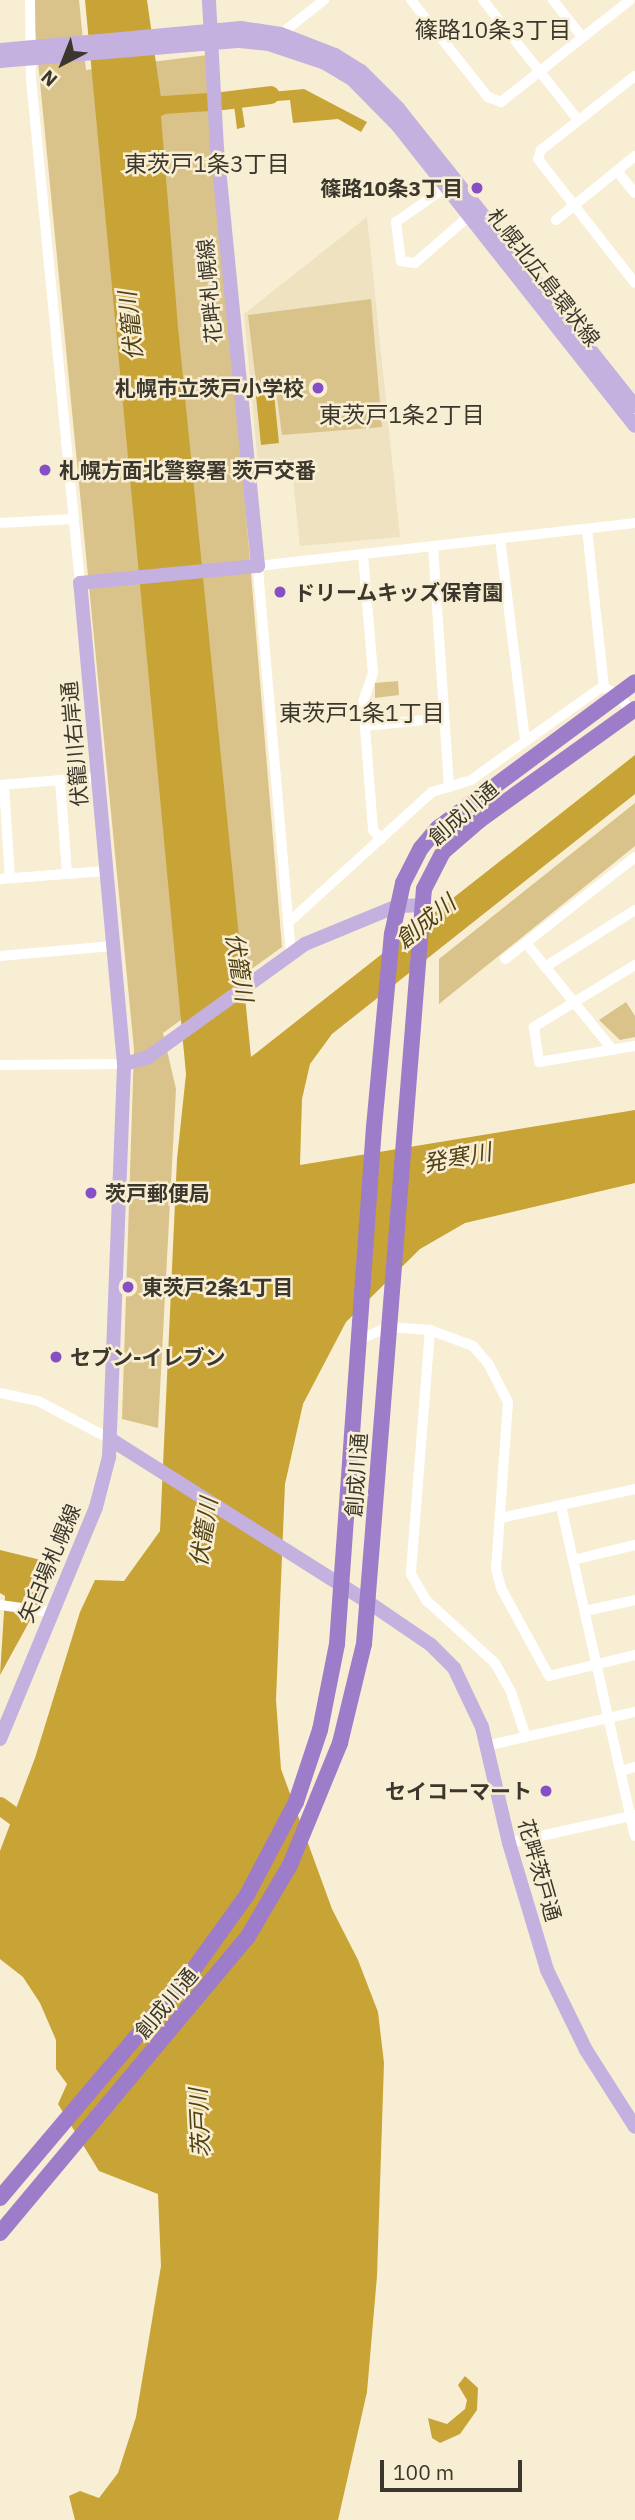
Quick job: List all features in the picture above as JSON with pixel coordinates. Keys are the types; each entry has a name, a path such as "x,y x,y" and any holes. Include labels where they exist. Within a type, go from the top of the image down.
{"highway":[{"name":"創成川通","path":"0,2198 196,1966 247,1895 296,1802 320,1730 337,1644 374,1127 392,934 397,906 421,848 438,828 611,691 635,682"},
{"name":"創成川通","path":"0,2233 43,2186 247,1938 290,1865 340,1743 363,1644 420,912 443,852 480,820 633,711"}],"main road":[{"name":"花畔札幌線","path":"209,0 217,149 258,566"},
{"name":"札幌北広島環状線","path":"0,61 70,48 211,36 281,34 335,55 379,88 635,407"},
{"name":"札幌北広島環状線","path":"211,36 269,44 325,63 371,97 446,187 635,426"},
{"name":"札幌北広島環状線","path":"0,50 32,53"},
{"path":"80,583 258,566"},
{"name":"伏籠川右岸通","path":"80,583 124,1064 110,1439"},
{"path":"124,1064 147,1058 271,967 334,930 397,906 420,912"},
{"name":"花畔茨戸通","path":"110,1439 368,1602 431,1645 454,1668 470,1697 486,1746 509,1843 547,1970 586,2050 635,2127"},
{"name":"矢臼場札幌線","path":"0,1739 45,1611 96,1507 110,1439"}],"street":[{"name":"伏籠川右岸通","path":"30,0 32,53 80,583"},
{"path":"281,34 324,0"},
{"path":"411,0 488,97 500,102 629,0 635,7"},
{"path":"483,0 578,120"},
{"path":"553,0 582,37"},
{"path":"635,76 541,150 538,159 635,284"},
{"path":"556,220 635,156"},
{"path":"617,171 635,193"},
{"path":"446,187 396,222 401,261 415,263 469,216"},
{"path":"0,523 74,519"},
{"path":"291,954 258,566 635,523"},
{"path":"587,529 611,691 633,711"},
{"path":"500,539 525,741"},
{"path":"433,546 449,787"},
{"path":"363,554 373,673 363,702 373,830 381,839"},
{"path":"288,923 432,792 471,780 525,741 611,691"},
{"path":"365,726 444,718"},
{"path":"98,777 2,785 5,878 106,871"},
{"path":"60,780 67,873"},
{"path":"505,959 635,858"},
{"path":"545,967 635,910"},
{"path":"526,943 613,1050"},
{"path":"0,956 113,946"},
{"path":"635,965 534,1027 539,1062 635,1046"},
{"path":"0,1065 124,1064"},
{"path":"359,1338 388,1327 430,1330 473,1346 496,1374 508,1402 496,1569 501,1588 549,1676 635,1655"},
{"path":"430,1330 411,1574 426,1600 495,1663 511,1692 526,1737"},
{"path":"0,1393 38,1401 110,1439"},
{"path":"501,1518 635,1489"},
{"path":"561,1506 633,1816 635,1836"},
{"path":"573,1560 635,1545"},
{"path":"585,1611 635,1600"},
{"path":"0,1605 45,1611"},
{"path":"486,1746 635,1712"},
{"path":"621,1771 635,1767"},
{"path":"509,1843 633,1816"}],"shaded area":[{"path":"32,0 79,0 86,70 208,55 282,947 163,1033 176,1089 158,1428 122,1419 134,1049"},
{"name":"札幌市立茨戸小学校","path":"367,217 400,537 300,546 291,462 258,465 244,314"},
{"path":"371,299 382,427 282,435 276,390 257,391 248,315"},
{"path":"398,681 399,695 375,698 375,683"},
{"path":"635,803 635,846 439,1004 439,959"},
{"path":"626,1002 635,1016 635,1037 620,1040 599,1020"}],"water":[{"path":"85,0 147,0 161,98 171,101 172,111 161,116 178,327 251,1057 635,755 635,794 332,1034 310,1064 302,1099 300,1165 635,1110 635,1183 465,1223 420,1249 346,1322 303,1404 285,1484 276,1700 281,1769 332,1909 358,1960 378,2012 384,2063 377,2276 367,2392 338,2520 75,2520 69,2496 80,2491 99,2498 118,2473 136,2417 161,2266 158,2194 99,2171 58,2104 67,2084 56,2069 56,2040 40,2003 23,1977 0,1959 0,1851 35,1758 80,1612 95,1580 124,1581 160,1531 177,1159 186,1074"},
{"path":"304,89 367,122 361,132 338,119 293,123 290,100 251,103 249,94"},
{"path":"240,95 245,127 237,129 234,105 228,106 227,96"},
{"path":"274,394 279,443 261,445 256,396"},
{"path":"0,1550 45,1561 49,1569 39,1604 0,1675 5,1596 0,1593"},
{"path":"465,2376 478,2388 477,2410 460,2434 440,2443 432,2438 428,2418 447,2424 465,2409 467,2400 458,2385"}],"waterway":[{"path":"223,101 271,95"},
{"path":"147,106 210,102"},
{"name":"茨戸川","path":"0,1806 32,1829"}],"place":[{"name":"篠路10条3丁目","path":"477,188"},
{"name":"札幌市立茨戸小学校","path":"318,388"},
{"name":"札幌方面北警察署 茨戸交番","path":"45,470"},
{"name":"ドリームキッズ保育園","path":"280,592"},
{"name":"茨戸郵便局","path":"91,1193"},
{"name":"東茨戸2条1丁目","path":"128,1287"},
{"name":"セブン-イレブン","path":"56,1357"},
{"name":"セイコーマート","path":"546,1791"}],"district":[{"name":"篠路10条3丁目","path":"493,29"},
{"name":"東茨戸1条3丁目","path":"207,163"},
{"name":"東茨戸1条2丁目","path":"402,414"},
{"name":"東茨戸1条1丁目","path":"362,712"}],"water label":[{"name":"伏籠川","path":"130,326"},
{"name":"創成川","path":"425,921"},
{"name":"伏籠川","path":"240,967"},
{"name":"発寒川","path":"457,1157"},
{"name":"伏籠川","path":"203,1532"}]}
